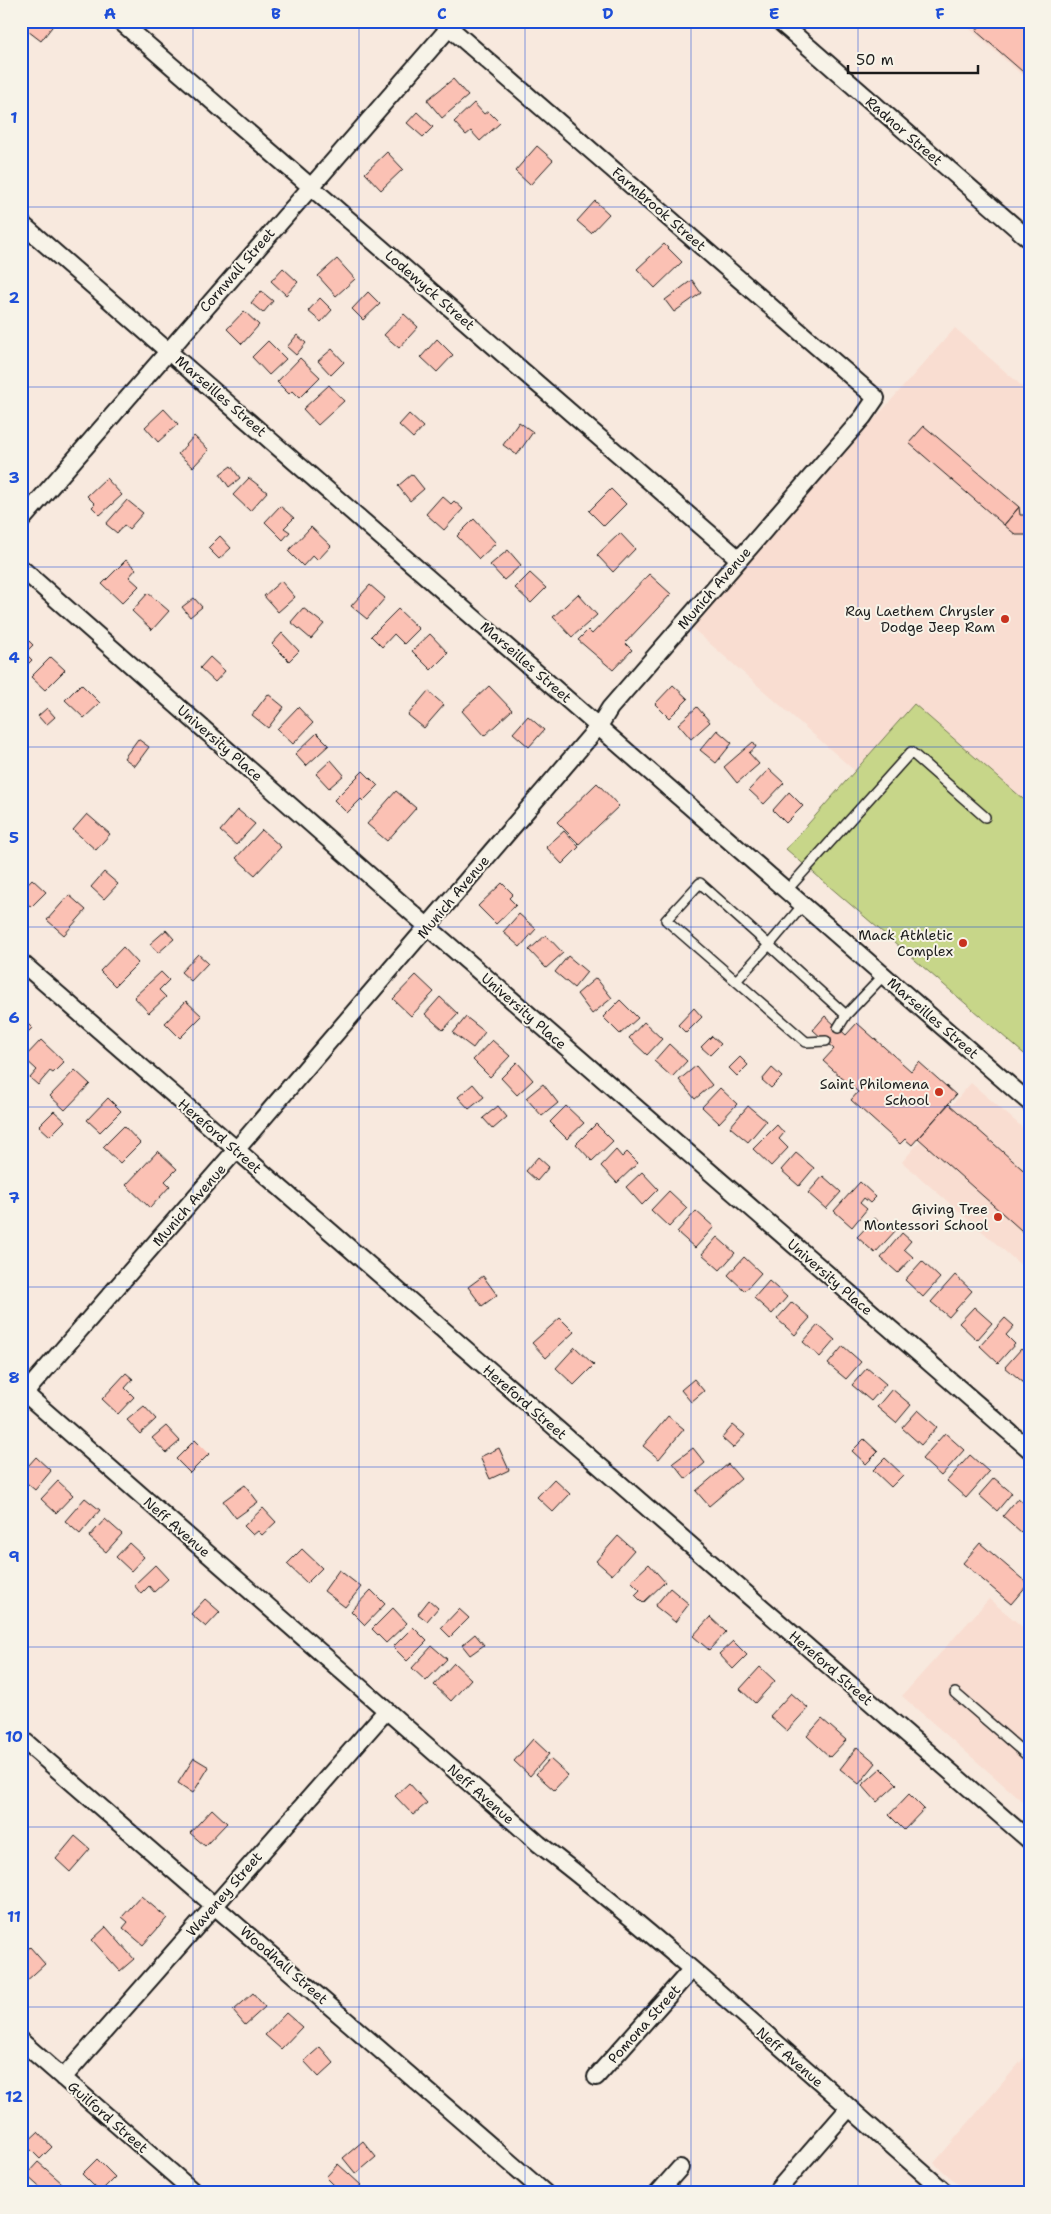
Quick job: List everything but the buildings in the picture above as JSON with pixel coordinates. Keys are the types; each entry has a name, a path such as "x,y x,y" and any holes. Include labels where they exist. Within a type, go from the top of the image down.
{"street":[{"name":"Lodewyck Street","path":"120,21 739,559"},
{"name":"Radnor Street","path":"779,21 1030,240"},
{"name":"Cornwall Street","path":"21,521 449,23"},
{"name":"Farmbrook Street","path":"449,23 876,398"},
{"name":"Marseilles Street","path":"21,223 1030,1103"},
{"name":"Munich Avenue","path":"23,1392 236,1150 428,927 599,726 610,708 863,417 876,398"},
{"name":"University Place","path":"21,568 428,927 1030,1450"},
{"name":"Hereford Street","path":"21,962 1030,1841"},
{"name":"Neff Avenue","path":"23,1392 539,1844 589,1883 691,1970 946,2193"},
{"name":"Waveney Street","path":"63,2078 386,1711"},
{"name":"Woodhall Street","path":"21,1738 546,2193"},
{"name":"Pomona Street","path":"596,2077 691,1970"},
{"name":"Guilford Street","path":"21,2041 195,2193"},
{"path":"775,2193 849,2108"},
{"path":"658,2193 680,2168"}],"lane":[{"path":"787,890 911,752 985,817"},
{"path":"826,1041 806,1042 666,920 700,884 846,1015"},
{"path":"736,981 803,905"},
{"path":"838,1028 846,1015 884,975"},
{"path":"955,1693 1030,1758"}],"shaded area":[{"path":"961,21 1030,21 1030,82 971,30"},
{"path":"955,328 1030,393 1030,805 914,704 855,771 691,627"},
{"name":"Giving Tree Montessori School","path":"971,1083 1030,1134 1030,1273 902,1162"},
{"path":"989,1599 1030,1633 1030,1808 902,1696"},
{"path":"1028,2053 1030,2055 1030,2193 968,2193 934,2163"}],"green space":[{"name":"Mack Athletic Complex","path":"914,704 1030,805 1030,1059 786,849"}],"place":[{"name":"Ray Laethem Chrysler Dodge Jeep Ram","path":"1005,619"},
{"name":"Mack Athletic Complex","path":"963,943"},
{"name":"Saint Philomena School","path":"939,1092"},
{"name":"Giving Tree Montessori School","path":"998,1217"}]}
